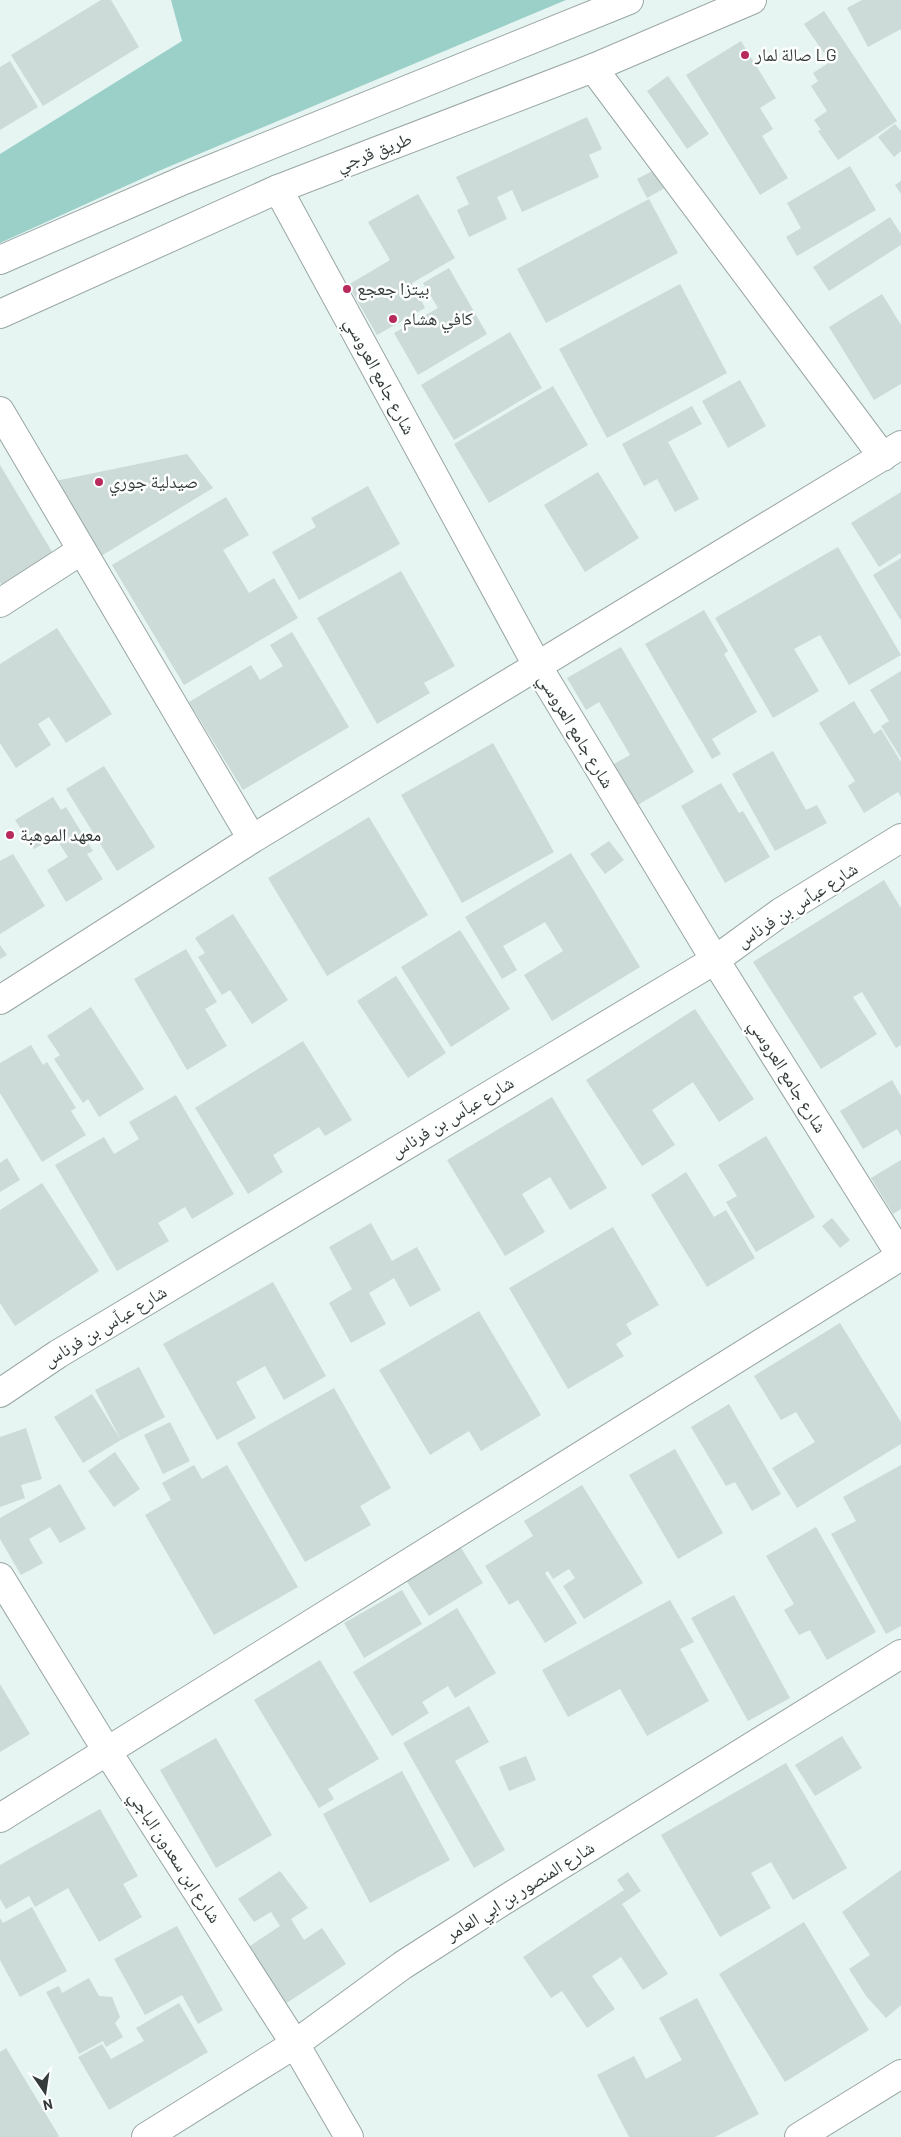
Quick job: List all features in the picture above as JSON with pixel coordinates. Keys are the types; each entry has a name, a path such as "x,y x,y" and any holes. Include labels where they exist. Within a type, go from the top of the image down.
{"main road":[{"path":"0,260 184,180 629,0"},
{"name":"طريق قرجي","path":"0,314 278,189 593,68 752,0"},
{"path":"0,1000 252,839 538,668 611,620 892,451 593,68"},
{"name":"شارع جامع العروسي","path":"278,189 538,668 715,960 901,1256"},
{"path":"0,411 252,839"},
{"path":"0,603 82,550"},
{"name":"شارع عباّس بن فرناس","path":"0,1393 58,1354 715,960 781,912 901,838"},
{"path":"0,1818 901,1256"},
{"name":"شارع ابن سعدون الباجي","path":"0,1577 107,1751 295,2044 349,2137"},
{"name":"شارع المنصور بن ابي العامر","path":"146,2137 295,2044 403,1965 490,1909 901,1654"},
{"path":"799,2137 901,2074"}],"shaded area":[{"path":"171,0 566,0 161,170 0,243 0,154 182,41"}],"building":[{"path":"101,0 111,0 139,47 43,106 11,55"},
{"path":"862,0 901,0 901,29 868,47 847,8"},
{"path":"824,11 897,121 838,160 818,131 821,130 814,120 827,111 811,86 818,81 813,73 830,62 804,24"},
{"path":"741,41 776,98 760,108 773,129 762,136 788,178 760,195 686,75"},
{"path":"10,61 38,107 0,130 0,67"},
{"path":"668,76 709,134 687,149 647,91"},
{"path":"587,117 602,149 589,155 599,177 522,212 512,190 497,197 507,219 469,237 457,210 469,204 456,177"},
{"path":"895,124 901,131 901,151 894,157 878,137"},
{"path":"850,166 876,210 797,256 786,237 801,228 787,203"},
{"path":"660,167 670,185 647,198 637,179"},
{"path":"901,181 901,194 895,185"},
{"path":"418,194 455,258 412,283 425,308 377,335 348,285 390,260 368,222"},
{"path":"649,199 678,253 546,323 517,269"},
{"path":"890,217 901,234 901,245 829,291 813,267"},
{"path":"449,268 487,334 418,375 394,333 438,308 423,283"},
{"path":"680,284 727,373 607,438 559,349"},
{"path":"882,294 901,325 901,384 874,400 829,327"},
{"path":"510,332 542,388 454,440 421,385"},
{"path":"740,380 766,426 728,448 702,401"},
{"path":"553,386 588,445 489,503 454,444"},
{"path":"692,406 702,424 668,442 699,499 675,512 657,479 644,486 622,444"},
{"path":"187,454 213,488 101,556 55,481"},
{"path":"0,465 54,555 2,586 0,582"},
{"path":"598,472 639,538 585,572 544,505"},
{"path":"368,486 400,544 299,600 272,552 316,527 311,518"},
{"path":"901,492 901,553 879,567 851,523"},
{"path":"226,497 249,535 223,550 249,593 274,578 298,618 184,685 112,565"},
{"path":"838,547 901,655 849,685 820,635 794,649 819,691 773,718 715,618"},
{"path":"901,558 901,619 900,619 873,575"},
{"path":"401,571 455,666 424,683 430,693 377,724 317,618"},
{"path":"704,610 728,651 724,654 757,712 712,739 721,754 712,759 645,644"},
{"path":"57,628 112,714 66,743 49,717 38,724 51,745 16,768 0,743 0,664"},
{"path":"292,632 349,727 243,790 189,702 251,665 260,680 283,666 270,645"},
{"path":"621,647 694,772 636,806 612,765 630,755 599,702 586,710 567,678"},
{"path":"901,671 901,758 881,726 889,721 870,690"},
{"path":"854,701 874,734 881,729 901,762 901,797 898,792 864,813 848,786 855,781 819,723"},
{"path":"493,743 554,852 462,903 401,795"},
{"path":"773,751 806,810 817,805 827,823 775,851 732,774"},
{"path":"104,766 155,847 117,871 66,789"},
{"path":"721,783 739,813 743,811 770,857 725,883 681,806"},
{"path":"53,797 61,810 66,807 93,851 87,854 103,879 66,902 47,870 68,857 55,837 34,849 15,820"},
{"path":"369,817 428,915 327,976 268,878"},
{"path":"609,841 624,860 605,874 590,854"},
{"path":"571,853 640,967 552,1021 524,975 563,951 545,922 503,946 517,970 502,979 465,917"},
{"path":"13,854 45,906 0,934 0,861"},
{"path":"884,880 901,908 901,1045 896,1048 862,992 853,997 877,1034 821,1069 753,962"},
{"path":"233,914 288,1000 252,1024 230,990 222,995 198,957 205,953 195,938"},
{"path":"460,930 510,1009 451,1047 401,967"},
{"path":"0,945 7,955 0,959"},
{"path":"186,949 217,1002 205,1009 227,1046 187,1070 134,979"},
{"path":"396,976 446,1053 408,1078 357,1001"},
{"path":"91,1007 144,1089 99,1117 88,1099 83,1103 54,1059 60,1055 47,1036"},
{"path":"695,1009 754,1099 719,1122 693,1082 652,1110 675,1145 642,1166 586,1080"},
{"path":"303,1041 352,1120 325,1136 319,1127 273,1155 283,1172 248,1194 195,1108"},
{"path":"31,1045 43,1065 47,1062 76,1108 71,1111 86,1135 42,1162 0,1093 0,1063"},
{"path":"892,1080 901,1096 901,1136 897,1129 863,1149 840,1111"},
{"path":"176,1095 234,1194 192,1219 185,1207 158,1223 169,1241 117,1271 55,1165 104,1137 114,1154 139,1139 129,1122"},
{"path":"552,1097 607,1188 570,1210 550,1177 522,1194 545,1232 505,1256 447,1160"},
{"path":"766,1136 815,1217 756,1252 726,1202 737,1196 718,1165"},
{"path":"7,1158 20,1180 0,1192 0,1163"},
{"path":"901,1160 901,1209 893,1214 871,1178"},
{"path":"686,1172 714,1217 726,1210 755,1258 707,1287 651,1195"},
{"path":"42,1183 99,1271 15,1326 0,1303 0,1210"},
{"path":"832,1218 850,1240 840,1248 822,1226"},
{"path":"371,1223 392,1261 417,1247 441,1290 410,1307 394,1278 369,1293 386,1324 351,1343 329,1303 352,1289 329,1247"},
{"path":"613,1227 659,1305 626,1324 632,1334 616,1344 624,1356 568,1389 509,1288"},
{"path":"273,1282 326,1376 284,1400 265,1366 236,1382 256,1418 217,1440 163,1344"},
{"path":"479,1311 541,1415 481,1451 469,1431 430,1455 379,1370"},
{"path":"840,1323 901,1422 901,1444 797,1508 772,1468 815,1442 796,1412 781,1420 754,1376"},
{"path":"139,1367 165,1417 121,1440 95,1390"},
{"path":"334,1388 391,1488 360,1506 371,1525 305,1562 237,1443"},
{"path":"92,1394 121,1440 83,1463 54,1417"},
{"path":"729,1404 781,1494 752,1511 735,1482 726,1486 691,1427"},
{"path":"170,1422 190,1461 163,1474 144,1435"},
{"path":"26,1428 42,1479 21,1485 25,1498 0,1507 0,1437"},
{"path":"675,1449 723,1533 678,1559 629,1475"},
{"path":"115,1452 140,1489 114,1507 88,1471"},
{"path":"194,1465 202,1479 227,1465 298,1587 214,1635 145,1515 171,1500 162,1483"},
{"path":"901,1465 901,1626 886,1634 831,1534 856,1521 843,1497"},
{"path":"60,1484 86,1529 60,1543 50,1527 29,1539 43,1563 21,1575 0,1539 0,1518"},
{"path":"582,1485 643,1583 584,1619 563,1586 575,1578 569,1569 553,1579 548,1571 545,1573 577,1623 545,1643 518,1600 509,1605 485,1566 533,1536 524,1521"},
{"path":"816,1527 876,1632 827,1660 810,1630 799,1635 784,1610 794,1604 766,1556"},
{"path":"458,1543 483,1583 429,1616 404,1577"},
{"path":"402,1590 422,1624 364,1658 344,1623"},
{"path":"734,1595 790,1698 748,1721 691,1618"},
{"path":"670,1600 694,1642 680,1649 709,1701 647,1736 620,1689 568,1717 542,1670"},
{"path":"457,1608 496,1673 455,1698 448,1686 422,1702 429,1713 392,1736 353,1672"},
{"path":"320,1660 379,1759 328,1789 334,1799 319,1808 254,1700"},
{"path":"0,1684 30,1734 0,1752"},
{"path":"469,1706 489,1742 455,1761 505,1850 474,1868 403,1743"},
{"path":"842,1736 862,1768 815,1796 795,1765"},
{"path":"216,1738 272,1835 216,1868 160,1770"},
{"path":"526,1756 536,1780 509,1791 499,1767"},
{"path":"786,1763 847,1868 793,1900 771,1862 751,1873 771,1908 720,1937 661,1835"},
{"path":"402,1771 450,1860 370,1903 323,1814"},
{"path":"100,1809 138,1876 123,1884 142,1917 99,1942 68,1888 35,1907 29,1896 6,1909 0,1899 0,1865"},
{"path":"901,1870 901,2005 886,2018 866,1996 849,1969 870,1955 842,1912"},
{"path":"280,1871 308,1908 291,1919 304,1940 322,1928 346,1964 282,2006 244,1950 280,1926 271,1912 254,1922 238,1899"},
{"path":"628,1872 641,1891 622,1904 668,1974 643,1990 621,1957 592,1976 615,2009 587,2028 562,1991 551,1998 523,1957 624,1890 617,1880"},
{"path":"32,1907 67,1971 20,1997 0,1960 0,1918 3,1923"},
{"path":"804,1922 869,2030 785,2082 719,1974"},
{"path":"177,1926 223,2010 198,2024 182,1995 145,2015 114,1959"},
{"path":"89,1978 99,1996 112,1997 120,2017 115,2023 123,2037 106,2047 103,2041 79,2054 46,1992 59,1986 62,1993"},
{"path":"697,1998 759,2114 715,2137 629,2137 597,2075 634,2056 646,2079 682,2060 659,2018"},
{"path":"179,2003 208,2052 109,2110 78,2057 102,2044 111,2059 144,2041 136,2028"},
{"path":"6,2048 58,2137 0,2137 0,2052"}],"place":[{"name":"صالة لمار LG","path":"745,55"},
{"name":"بيتزا جعجع","path":"347,289"},
{"name":"كافي هشام","path":"393,319"},
{"name":"صيدلية جوري","path":"99,482"},
{"name":"معهد الموهبة","path":"10,835"}]}
